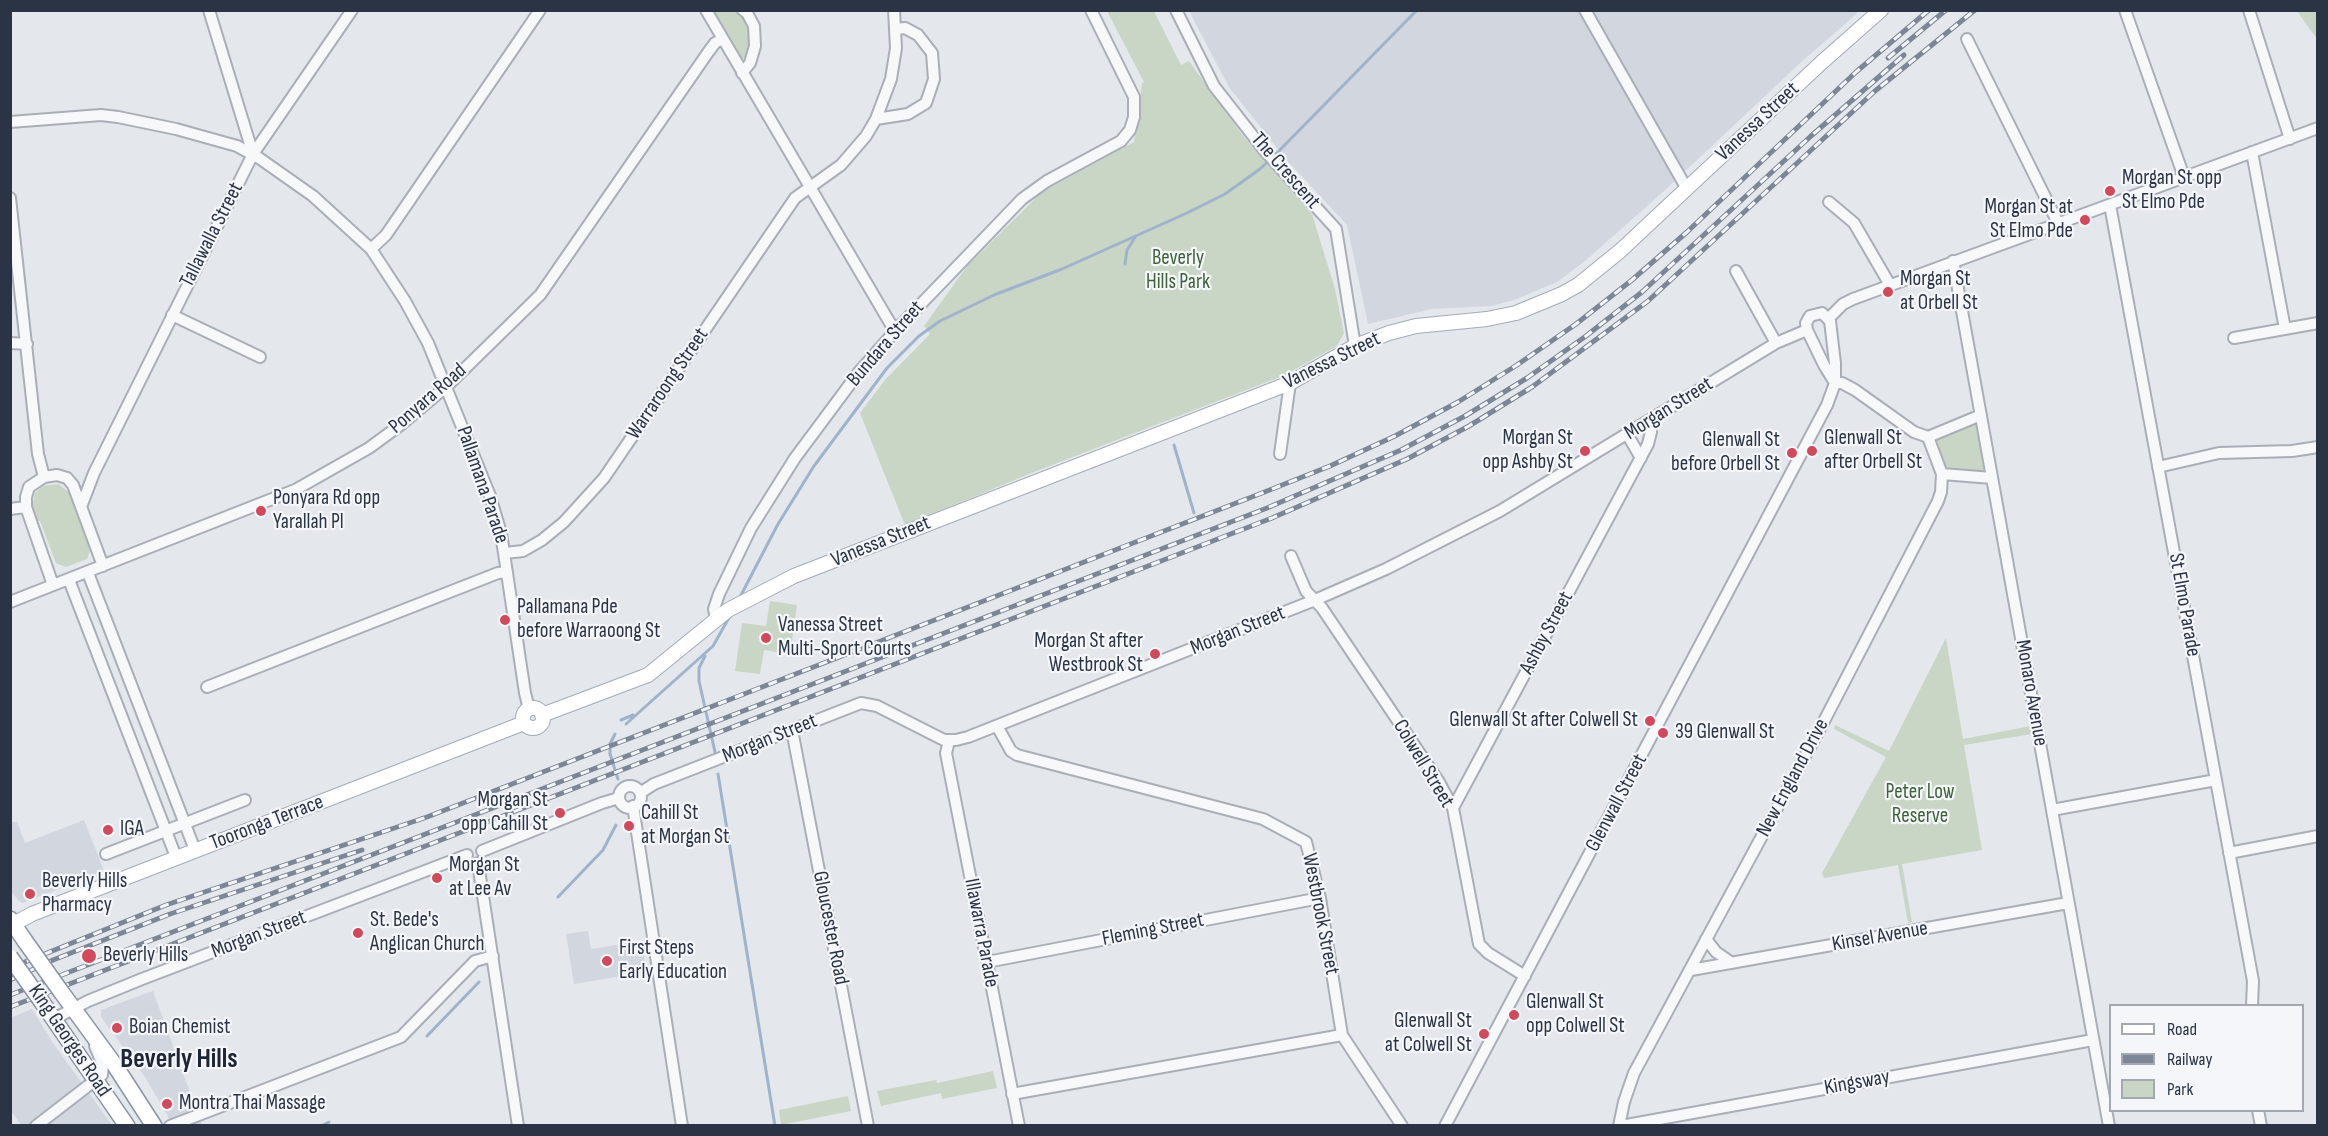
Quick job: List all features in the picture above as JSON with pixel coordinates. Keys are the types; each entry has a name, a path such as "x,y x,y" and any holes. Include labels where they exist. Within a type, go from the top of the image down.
{"highway":[{"name":"King Georges Road","path":"12,923 114,1064 154,1125"},
{"name":"King Georges Road","path":"10,957 127,1125"}],"main road":[{"name":"Vanessa Street","path":"716,619 728,610 812,569 1290,383 1355,346 1416,326 1487,319 1516,313 1543,303 1578,285 1598,270 1881,10"},
{"path":"536,712 648,675 716,619"},
{"name":"Tooronga Terrace","path":"12,923 176,857 524,723 523,714 536,712"}],"street":[{"path":"209,10 253,154"},
{"name":"Tallawalla Street","path":"81,507 94,473 253,154 352,10"},
{"path":"370,249 386,236 540,10"},
{"path":"706,10 890,323 897,329"},
{"path":"742,72 750,63 755,46 754,26 743,10"},
{"name":"Warraroong Street","path":"505,553 523,551 542,540 564,522 604,478 795,198 841,165 854,152 876,119 891,79 896,28 894,10"},
{"name":"Bundara Street","path":"716,619 714,609 719,594 752,528 795,458 859,372 897,329 1022,199 1047,180 1121,141 1130,130 1134,117 1134,97 1091,10"},
{"name":"The Crescent","path":"1176,10 1214,86 1280,168 1336,229 1355,346"},
{"path":"1585,10 1686,189"},
{"path":"2125,10 2184,177"},
{"path":"2249,10 2290,139"},
{"path":"876,119 908,114 926,103 934,79 932,53 918,35 905,28 896,28"},
{"name":"Ponyara Road","path":"10,602 295,490 369,448 447,387 540,295 709,51 715,43 722,39"},
{"path":"1967,39 2058,223"},
{"name":"Pallamana Parade","path":"10,122 118,117 176,129 237,146 253,154 313,196 370,249 405,302 428,343 490,496 505,553 525,693 536,712"},
{"path":"1809,332 1823,337 1829,323 1843,304 1890,285 2318,128"},
{"path":"2252,153 2285,329"},
{"path":"10,198 14,262 44,477"},
{"path":"1829,202 1854,223 1890,285"},
{"name":"St Elmo Parade","path":"2110,205 2253,981 2252,1004"},
{"name":"Monaro Avenue","path":"1953,261 2109,1125"},
{"path":"1736,271 1776,343"},
{"path":"1835,382 1835,363 1829,323 1822,313 1813,314 1807,319 1809,332 1824,365 1835,382 1848,385 1914,432 1928,436 1981,416"},
{"path":"172,315 260,357"},
{"path":"2234,338 2318,323"},
{"name":"Morgan Street","path":"640,793 654,784 848,707 869,703 949,741 968,737 997,726 1315,600 1396,564 1500,511 1776,343 1809,332"},
{"path":"10,343 27,344"},
{"name":"Glenwall Street","path":"1445,1125 1827,405 1835,382"},
{"path":"1281,454 1290,383"},
{"name":"Ashby Street","path":"1453,808 1641,458 1650,438 1649,420"},
{"path":"1627,434 1641,458"},
{"path":"1928,436 1942,474 1992,478"},
{"path":"2158,467 2219,453 2292,451 2318,447"},
{"path":"73,485 94,473"},
{"name":"New England Drive","path":"1620,1125 1624,1102 1634,1073 1818,732 1934,509 1941,492 1942,474"},
{"path":"53,585 26,507 29,487 44,477 57,475 67,478 73,485 104,566"},
{"path":"10,508 26,507"},
{"name":"Colwell Street","path":"1291,556 1306,591 1322,608 1439,782 1453,808 1479,944 1488,953 1525,976"},
{"path":"207,687 495,574 507,572"},
{"path":"88,573 195,850"},
{"path":"69,580 176,857"},
{"name":"Westbrook Street","path":"997,726 1011,751 1017,755 1263,819 1306,842 1320,898 1342,1035 1402,1125"},
{"name":"Gloucester Road","path":"792,730 868,1125"},
{"name":"Illawarra Parade","path":"949,741 946,753 1018,1125"},
{"path":"2052,810 2216,780"},
{"path":"626,786 636,788 640,793 638,802 633,806 624,805 619,798 621,790 626,786"},
{"path":"482,851 483,859 478,863 471,863 467,855 473,847 482,851 619,798"},
{"path":"106,854 245,800"},
{"path":"633,806 682,1125"},
{"path":"2229,853 2318,836"},
{"name":"Morgan Street","path":"54,1019 141,979 467,855"},
{"path":"478,863 518,1125"},
{"name":"Fleming Street","path":"987,962 1320,898"},
{"name":"Kinsel Avenue","path":"1691,970 2068,903"},
{"path":"1706,939 1716,952 1732,963"},
{"path":"170,1125 403,1036 475,961 493,956"},
{"path":"36,1125 102,1075 103,1065 84,1024"},
{"path":"1012,1094 1342,1035"},
{"name":"Kingsway","path":"1620,1125 2093,1040"}],"shaded area":[{"path":"1189,11 1860,11 1799,64 1663,192 1585,261 1557,282 1514,300 1491,306 1432,309 1368,324 1347,225 1284,157 1229,87"},
{"path":"84,820 103,868 101,873 22,903 19,901 11,891 11,822 17,822 25,843"},
{"name":"First Steps Early Education","path":"588,931 591,949 642,941 646,972 574,984 566,934"},
{"path":"153,991 202,1125 173,1125 145,1077 101,1017 101,1010"},
{"path":"32,1009 53,1043 112,1125 21,1125 11,1111 10,1018"}],"green space":[{"path":"711,11 736,11 745,16 749,25 748,53 741,61"},
{"name":"Beverly Hills Park","path":"1107,11 1154,11 1181,65 1189,61 1243,136 1312,214 1335,289 1344,333 1337,346 1285,375 1034,472 905,525 860,413 885,380 930,334 924,326 967,266 1042,192 1134,142 1144,82"},
{"path":"2297,11 2317,11 2317,39"},
{"path":"1975,423 1989,474 1947,471 1936,439"},
{"path":"58,484 69,492 90,551 87,559 66,567 56,563 40,521 37,521 32,508 35,493 43,486"},
{"name":"Vanessa Street Multi-Sport Courts","path":"770,601 797,605 790,654 764,650 760,674 735,671 742,623 766,626"},
{"name":"Peter Low Reserve","path":"1946,638 1963,739 2031,726 2032,734 1964,745 1982,850 1902,864 1912,922 1908,923 1898,865 1824,878 1822,873 1886,757 1834,729 1835,725 1889,751"},
{"path":"993,1071 997,1088 942,1099 941,1093 881,1106 877,1091 936,1080 937,1083"},
{"path":"848,1096 851,1111 781,1125 779,1110"}],"waterway":[{"path":"740,597 778,524 814,466 887,368 919,336 940,321 994,295 1062,269 1225,194 1260,169 1276,154 1417,10"},
{"path":"1125,264 1127,250 1136,236"},
{"path":"1174,445 1194,513"},
{"path":"626,724 713,646 730,616"},
{"path":"705,656 699,668 699,681 715,752"},
{"path":"621,720 633,715"},
{"path":"615,734 610,744 610,754 618,779"},
{"path":"718,774 775,1126"},
{"path":"558,897 603,850 616,825"},
{"path":"427,1036 479,982"},
{"path":"321,1126 329,1122"}],"railway":[{"path":"10,968 166,905 427,817 1262,493 1330,466 1395,436 1458,402 1517,365 1576,324 1632,280 1687,232 1856,72 1929,10"},
{"path":"1888,58 1946,10"},
{"path":"10,1007 1272,518 1407,459 1469,426 1532,387 1648,301 1875,91 1975,10"},
{"path":"10,995 1267,508 1401,450 1465,416 1527,378 1586,336 1642,292 1811,136 1904,55"},
{"path":"10,980 53,960 170,914 362,850"}],"place":[{"name":"Morgan St opp St Elmo Pde","path":"2110,191"},
{"name":"Morgan St at St Elmo Pde","path":"2085,220"},
{"name":"Morgan St at Orbell St","path":"1888,292"},
{"name":"Morgan St opp Ashby St","path":"1585,451"},
{"name":"Glenwall St after Orbell St","path":"1812,451"},
{"name":"Glenwall St before Orbell St","path":"1792,453"},
{"name":"Ponyara Rd opp Yarallah Pl","path":"261,511"},
{"name":"Pallamana Pde before Warraoong St","path":"505,620"},
{"name":"Vanessa Street Multi-Sport Courts","path":"766,638"},
{"name":"Morgan St after Westbrook St","path":"1155,654"},
{"name":"Glenwall St after Colwell St","path":"1650,721"},
{"name":"39 Glenwall St","path":"1663,733"},
{"name":"Morgan St opp Cahill St","path":"560,813"},
{"name":"Cahill St at Morgan St","path":"629,826"},
{"name":"IGA","path":"108,830"},
{"name":"Morgan St at Lee Av","path":"437,878"},
{"name":"Beverly Hills Pharmacy","path":"30,894"},
{"name":"St. Bede's Anglican Church","path":"358,933"},
{"name":"Beverly Hills","path":"89,956"},
{"name":"First Steps Early Education","path":"607,961"},
{"name":"Glenwall St opp Colwell St","path":"1514,1015"},
{"name":"Boian Chemist","path":"117,1028"},
{"name":"Glenwall St at Colwell St","path":"1484,1034"},
{"name":"Montra Thai Massage","path":"167,1104"}],"district":[{"name":"Beverly Hills","path":"179,1060"}]}
